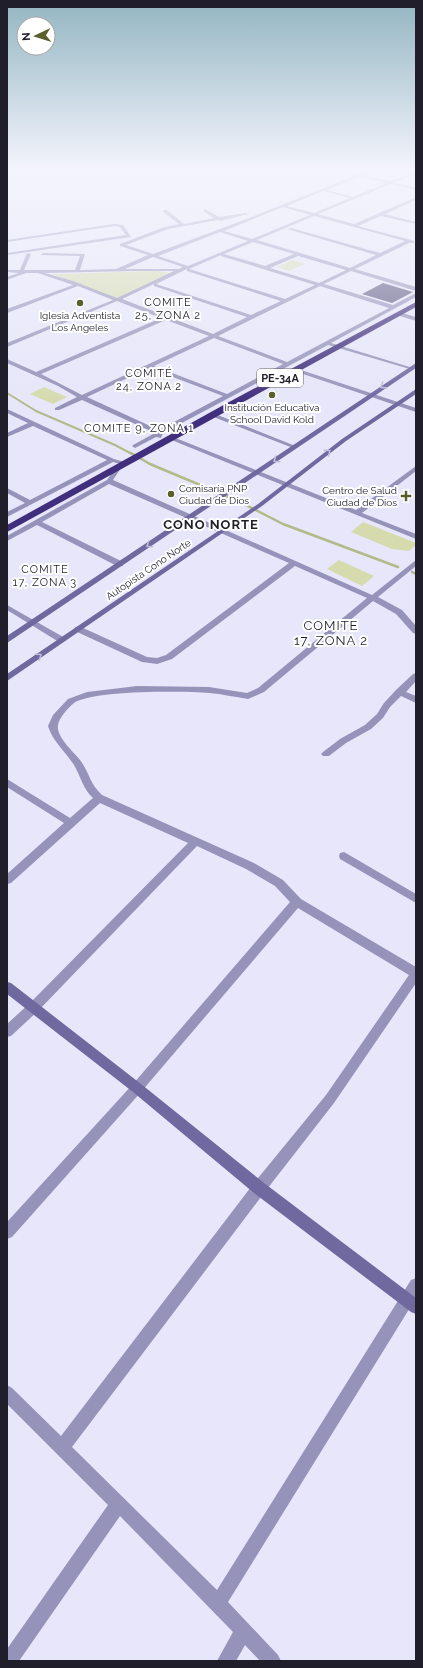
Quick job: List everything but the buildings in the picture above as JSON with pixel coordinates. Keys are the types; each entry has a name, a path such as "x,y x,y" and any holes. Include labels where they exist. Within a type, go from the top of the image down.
{"highway":[{"name":"PE-34A","path":"7,529 416,304"}],"main road":[{"name":"Autopista Cono Norte","path":"7,640 413,367"},
{"name":"Autopista Cono Norte","path":"7,678 260,505 285,484 344,440 416,391"},
{"path":"7,987 137,1088 259,1188 412,1303"}],"street":[{"path":"7,255 40,250"},
{"path":"135,250 285,301"},
{"path":"118,270 148,256 169,250"},
{"path":"7,348 154,286 188,269 234,250"},
{"path":"7,271 40,273 118,270 179,270 188,269 235,250"},
{"path":"284,250 416,289"},
{"path":"363,250 381,255"},
{"path":"57,409 392,250"},
{"path":"7,279 24,273 21,272 29,254"},
{"path":"265,268 298,254"},
{"path":"7,255 83,255 77,271"},
{"path":"223,255 392,307"},
{"path":"7,345 118,301 179,270"},
{"path":"40,273 288,364"},
{"path":"7,311 74,286"},
{"path":"154,286 249,318"},
{"path":"135,446 416,294"},
{"path":"401,313 416,315"},
{"path":"401,313 416,319"},
{"path":"37,374 165,318"},
{"path":"327,343 413,367"},
{"path":"7,361 60,385 82,398 160,432"},
{"path":"149,366 227,396"},
{"path":"296,370 416,410"},
{"path":"7,411 112,460 124,464 109,481 7,539"},
{"path":"213,415 295,447"},
{"path":"7,435 34,423"},
{"path":"156,446 160,432"},
{"path":"171,438 416,537"},
{"path":"7,515 112,460"},
{"path":"358,513 416,468"},
{"path":"109,481 373,598 399,612 416,631"},
{"path":"7,490 30,503"},
{"path":"37,522 120,564"},
{"path":"62,1448 259,1188 330,1098 416,974 297,902 279,883 250,866 195,842 152,820 98,798 90,790 78,764 56,736 53,726 56,716 71,701 87,695 137,689 209,690 248,696 261,690 416,562"},
{"path":"78,629 145,660 163,660 294,563"},
{"path":"7,607 62,640"},
{"path":"326,754 343,741 368,727 380,716 387,705 399,692 416,676"},
{"path":"399,692 416,700"},
{"path":"7,782 71,823"},
{"path":"7,880 98,798"},
{"path":"7,1032 34,1007 195,842"},
{"path":"344,856 416,899"},
{"path":"7,1232 137,1088 297,902"},
{"path":"218,1603 412,1303 416,1285"},
{"path":"7,1393 218,1603 243,1632 272,1661"},
{"path":"9,1661 118,1505"},
{"path":"226,1661 243,1632"}],"green space":[{"path":"293,260 305,264 289,271 277,267"},
{"path":"158,271 170,273 117,298 52,274"},
{"path":"44,387 67,397 53,404 30,394"},
{"path":"363,522 416,543 416,545 409,551 392,549 351,532"},
{"path":"339,560 374,576 362,586 327,569"}],"waterway":[{"path":"7,393 36,411 115,445 132,454"},
{"path":"131,453 150,464 236,500 283,524 398,567"},
{"path":"412,572 416,574"}],"place":[{"name":"Iglesia Adventista Los Angeles","path":"80,303"},
{"name":"Institución Educativa School David Kold","path":"272,395"},
{"name":"Comisaría PNP Ciudad de Dios","path":"171,494"},
{"name":"Centro de Salud Ciudad de Dios","path":"406,496"}],"district":[{"name":"COMITE 25, ZONA 2","path":"168,308"},
{"name":"COMITÉ 24, ZONA 2","path":"149,379"},
{"name":"COMITE 9, ZONA 1","path":"139,428"},
{"name":"CONO NORTE","path":"211,524"},
{"name":"COMITE 17, ZONA 3","path":"45,575"},
{"name":"COMITE 17, ZONA 2","path":"331,632"}]}
